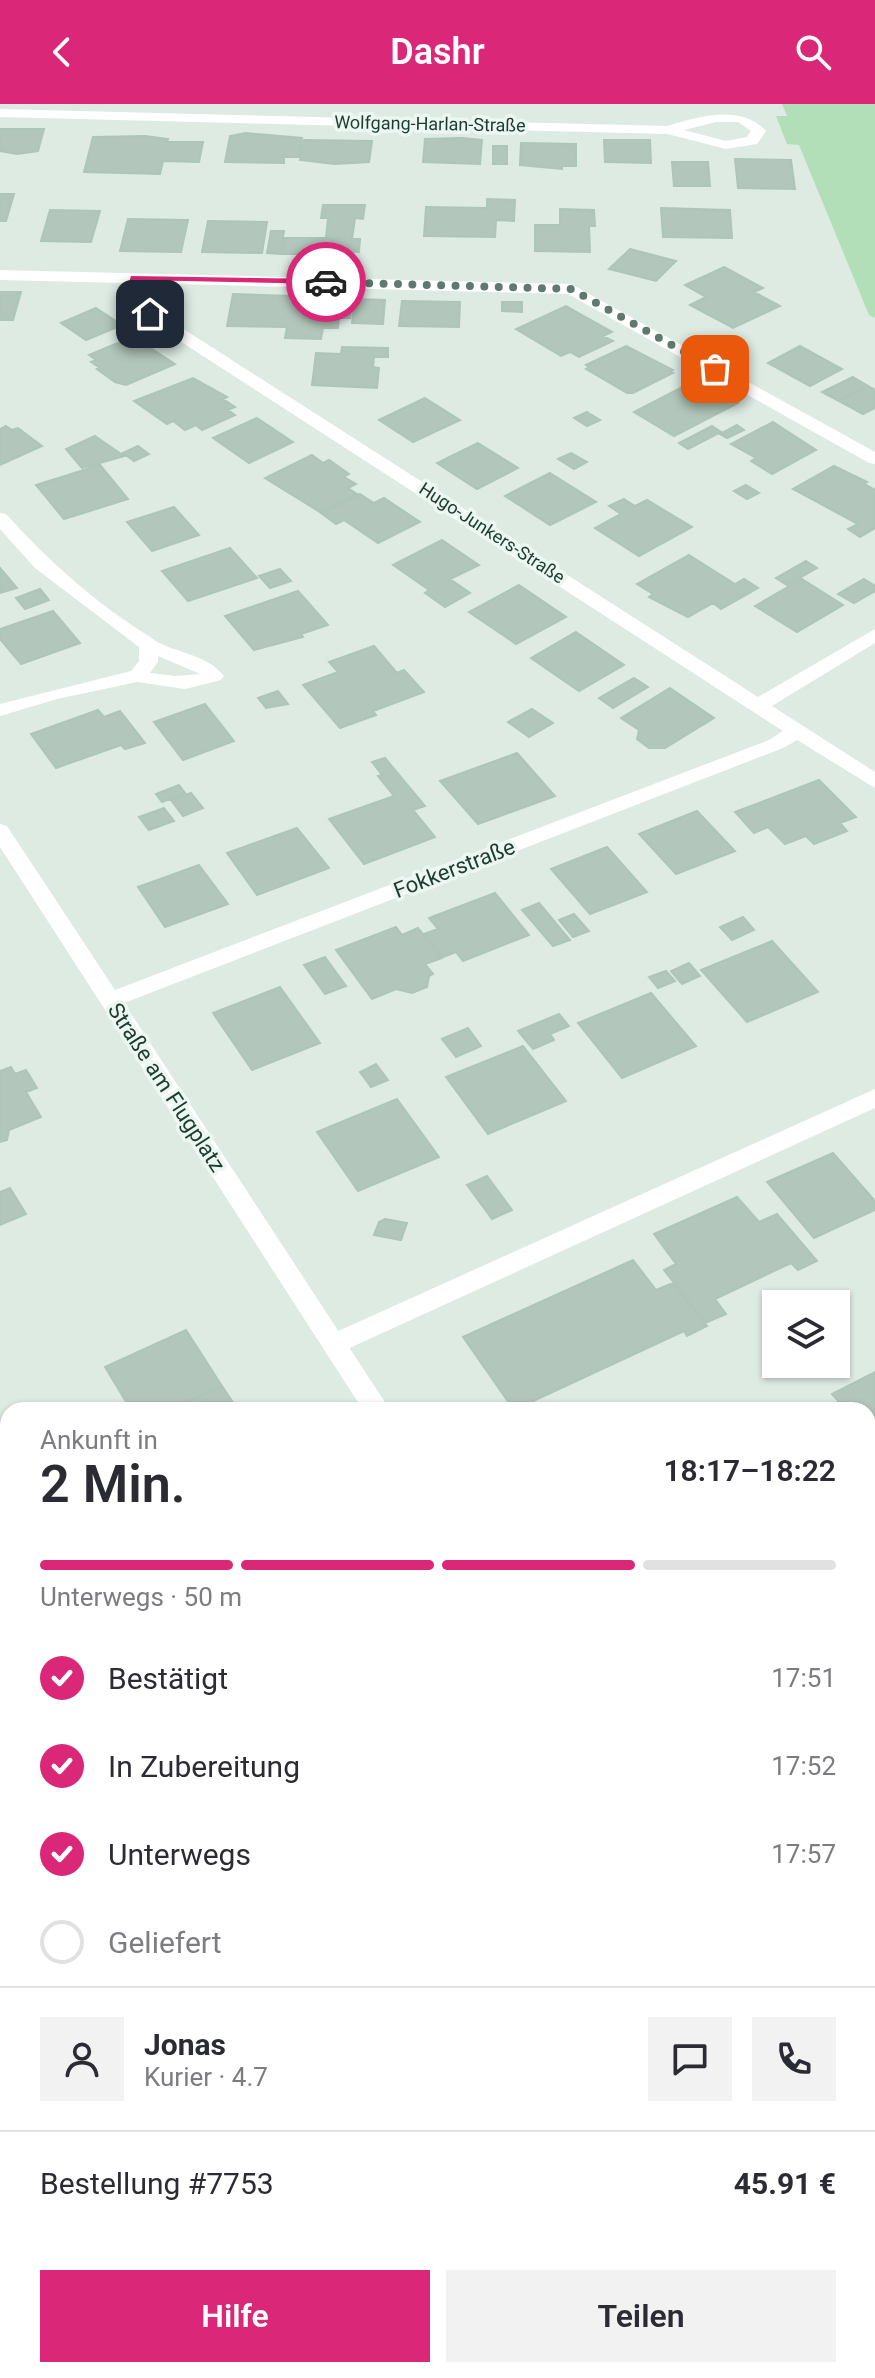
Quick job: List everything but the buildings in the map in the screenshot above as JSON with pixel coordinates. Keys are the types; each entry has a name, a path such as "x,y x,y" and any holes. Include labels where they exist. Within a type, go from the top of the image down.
{"street":[{"name":"Wolfgang-Harlan-Straße","path":"0,113 142,110 668,130 726,145 752,141 759,131 751,122 724,116 668,130"},
{"path":"0,275 571,289 875,459"},
{"name":"Hugo-Junkers-Straße","path":"134,278 127,300 875,781"},
{"path":"0,518 41,564 148,645 200,665 214,676 199,683 175,683 137,676 54,694 0,710"},
{"path":"759,705 875,635"},
{"path":"137,676 149,662 148,645"},
{"name":"Fokkerstraße","path":"110,1000 776,744 797,731"},
{"name":"Straße am Flugplatz","path":"0,831 372,1402"},
{"path":"334,1344 875,1098"}],"green space":[{"path":"782,104 875,104 875,318 869,315 799,145 787,144 776,116 787,116"}],"way so far":[{"path":"326,282 571,289 715,369"}],"route":[{"path":"150,314 127,300 134,278 326,282"}]}
